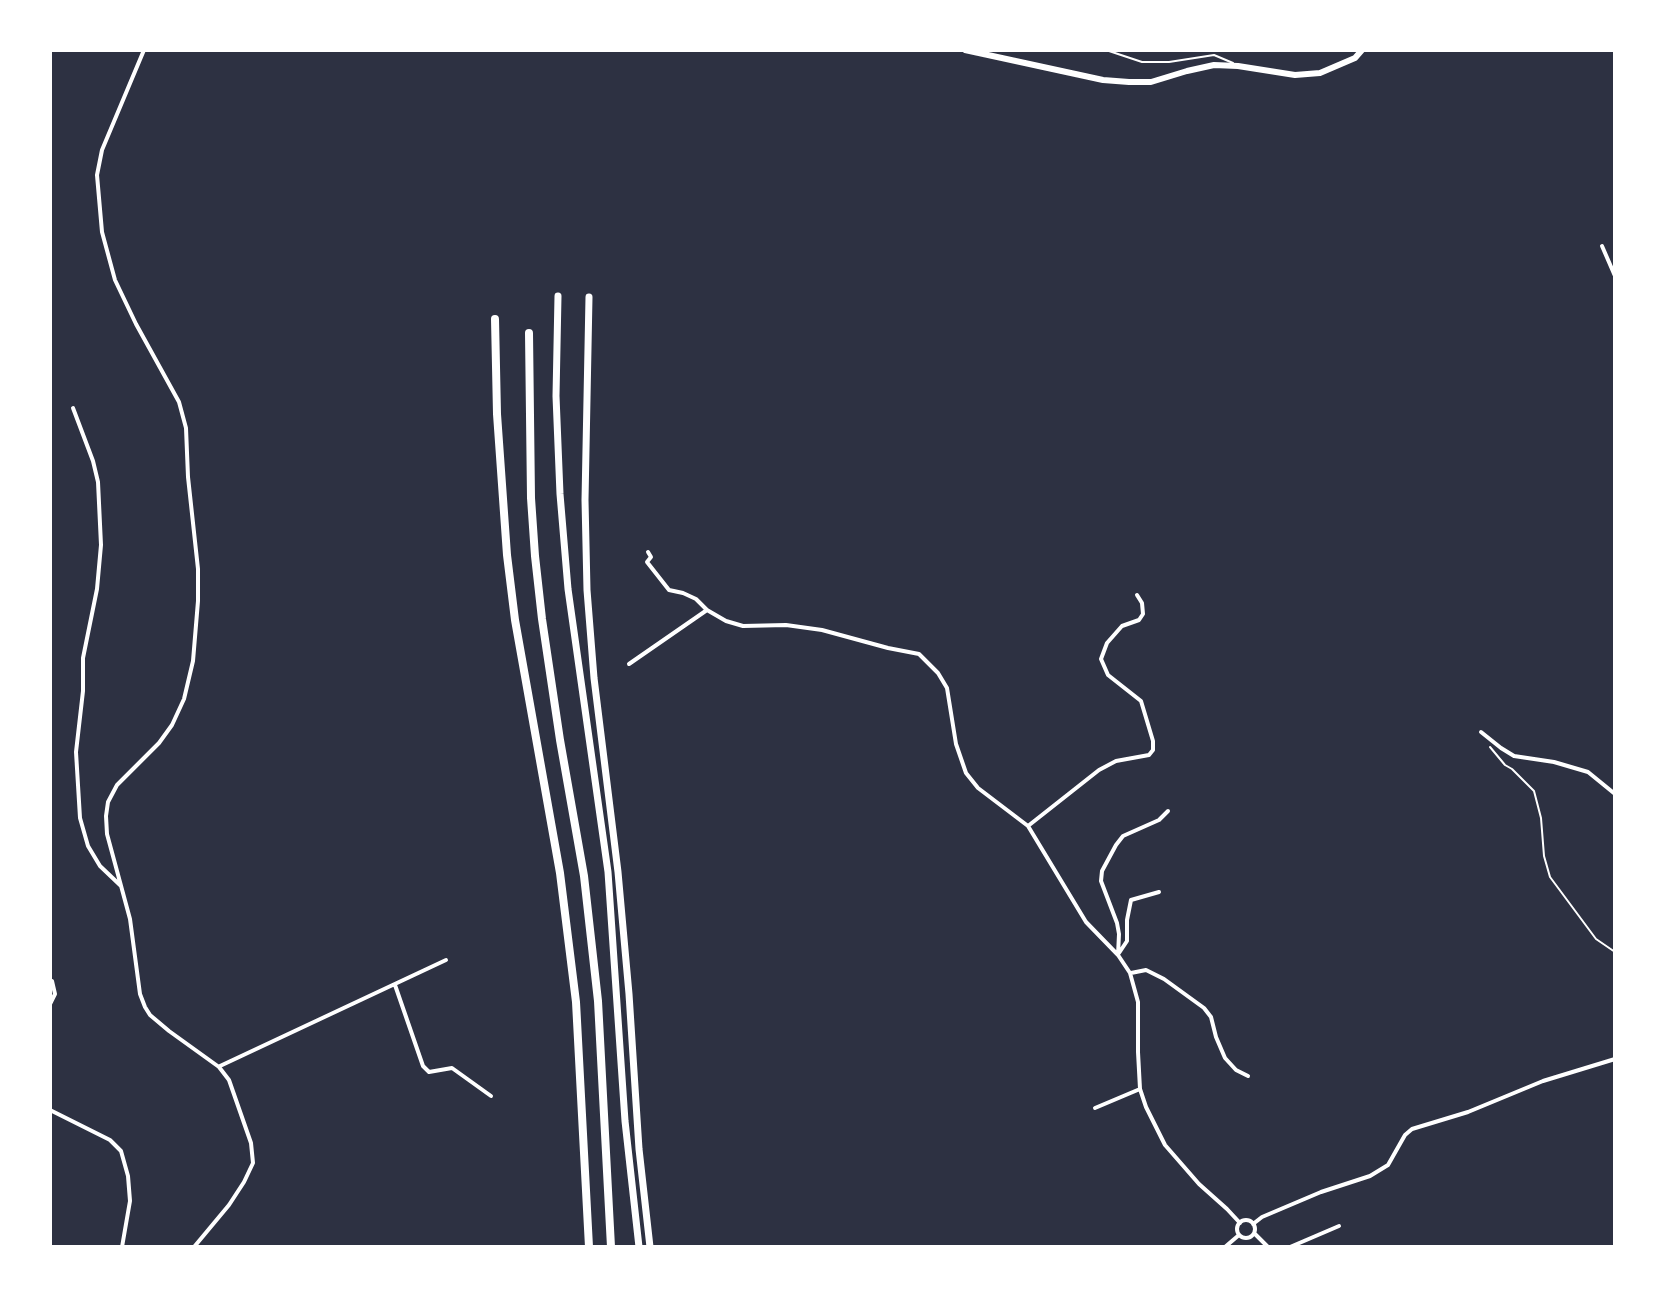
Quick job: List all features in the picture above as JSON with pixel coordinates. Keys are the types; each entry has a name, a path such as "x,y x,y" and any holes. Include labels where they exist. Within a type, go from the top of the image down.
{"highway":[{"path":"558,296 556,396 568,589 608,872 625,1121 639,1247"},
{"path":"589,297 585,500 587,590 594,678 618,872 639,1149 650,1247"},
{"path":"495,319 497,414 507,555 515,620 560,873 576,1002 589,1247"},
{"path":"529,333 531,498 535,556 560,740 584,876 595,970 611,1247"}],"main road":[{"path":"965,50 1115,82 1151,82 1214,65 1295,75 1320,73 1355,58 1362,50"}],"street":[{"path":"144,50 102,150 97,175 102,232 115,280 179,402 186,428 198,601 193,661 184,699 172,725 159,743 117,785 108,802 107,834 130,919 140,994 145,1007 169,1031 219,1067 229,1080 251,1143 253,1163 244,1182 194,1247"},
{"path":"1602,246 1615,276"},
{"path":"73,408 98,482 101,545 97,589 83,658 83,691 76,752 80,818 88,846 100,866 123,888"},
{"path":"648,552 651,557 647,562 669,590 696,599 726,621 743,626 786,625 822,630 919,654 938,673 947,688 956,744 966,773 978,788 1028,826 1086,922 1118,955 1130,973 1138,1002 1140,1089 1165,1145 1199,1184 1240,1223"},
{"path":"1028,826 1099,770 1116,761 1149,755 1153,750 1141,701 1108,675 1101,659 1106,645 1122,626 1139,620 1143,614 1137,595"},
{"path":"629,664 707,610"},
{"path":"1481,732 1514,756 1554,762 1588,772 1615,794"},
{"path":"1118,955 1117,923 1101,881 1102,871 1123,836 1159,820 1168,811"},
{"path":"1118,955 1127,941 1131,900 1159,892"},
{"path":"219,1067 446,960"},
{"path":"1130,973 1146,970 1204,1008 1211,1017 1225,1058 1236,1070 1248,1076"},
{"path":"50,1004 55,994 52,981"},
{"path":"395,985 423,1066 429,1072 452,1068 491,1096"},
{"path":"1253,1224 1262,1217 1321,1192 1370,1176 1388,1165 1405,1135 1412,1129 1468,1112 1543,1081 1615,1059"},
{"path":"1095,1108 1140,1089"},
{"path":"50,1110 110,1140 121,1151 128,1176 130,1201 122,1247"},
{"path":"1239,1235 1237,1227 1240,1223 1247,1221 1253,1224"},
{"path":"1253,1224 1254,1233 1268,1247"},
{"path":"1290,1247 1339,1226"},
{"path":"1239,1235 1247,1238 1254,1233"},
{"path":"1225,1247 1239,1235"}],"lane":[{"path":"1106,50 1142,62 1169,62 1214,55 1238,66"}],"path":[{"path":"1489,746 1534,791 1550,877 1596,939 1615,952"}]}
